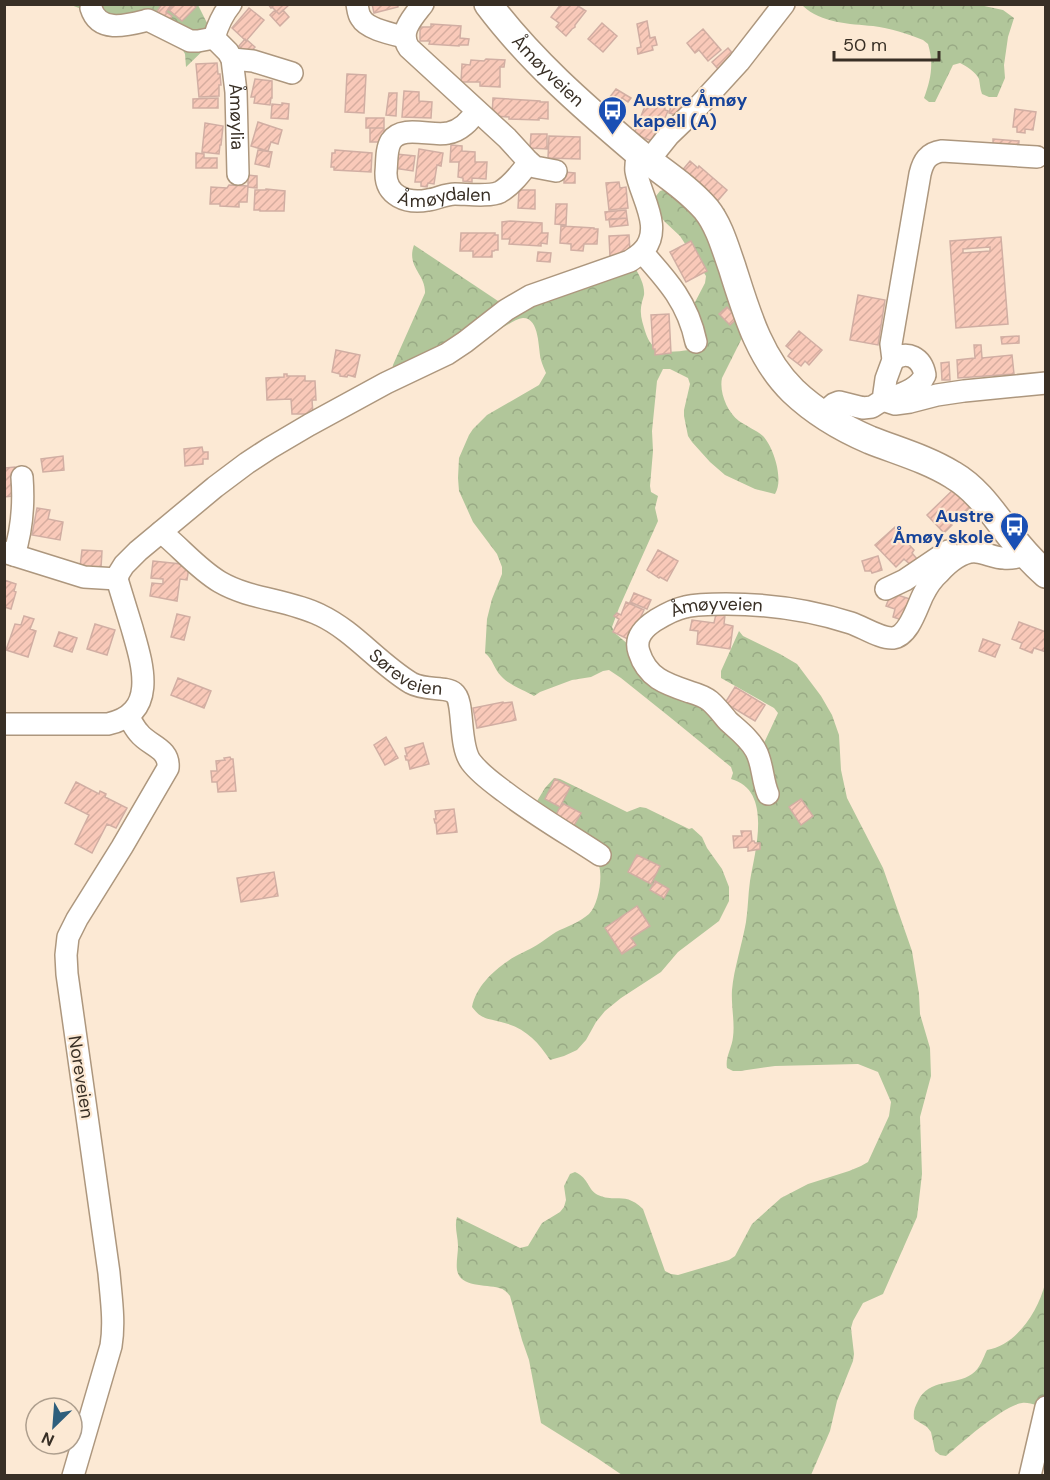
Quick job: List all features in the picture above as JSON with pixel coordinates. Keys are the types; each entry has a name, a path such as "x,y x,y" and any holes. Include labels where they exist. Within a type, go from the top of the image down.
{"main road":[{"name":"Åmøyveien","path":"488,4 544,69 706,209 723,239 756,335 771,365 783,381 821,415 870,440 929,462 956,476 980,497 1026,555 1046,574"}],"street":[{"path":"91,8 93,16 102,23 116,26 148,20 190,41 198,41 214,38 222,15 231,4"},
{"path":"357,4 360,18 364,23 404,37"},
{"path":"423,4 409,21 404,37 405,43 507,138 529,162 535,167 556,171"},
{"path":"4,724 108,724 128,717 141,700 143,675 139,652 117,579 124,565 138,551 215,487 270,448 386,383 447,354 515,304 530,296 630,261 642,252 650,237 651,224 648,206 635,169 643,156 696,109 739,62 783,5"},
{"name":"Åmøylia","path":"214,38 232,59 236,92 238,174"},
{"name":"Åmøylia","path":"232,59 253,61 292,73"},
{"name":"Åmøydalen","path":"476,111 464,125 455,131 448,133 405,132 392,139 387,154 386,177 390,191 402,198 416,201 452,194 495,194 508,186 529,162"},
{"path":"883,400 886,379 893,360 891,344 920,174 927,156 942,151 1037,157"},
{"path":"642,252 673,287 690,321 696,342"},
{"path":"821,415 839,402 863,408 872,406 914,388 922,381 925,375 921,363 910,356 899,355 893,360"},
{"path":"883,400 895,404 964,391 1046,383"},
{"path":"22,477 23,500 18,540 9,554 84,577 117,579"},
{"name":"Søreveien","path":"161,532 220,582 246,593 319,614 341,627 412,684 425,689 454,692 460,707 464,747 472,764 490,781 526,808 600,855"},
{"path":"886,589 905,580 954,547 960,546 1009,559 1026,555"},
{"name":"Åmøyveien","path":"768,794 756,750 713,703 701,695 659,681 648,670 637,647 639,636 644,629 666,614 687,606 739,604 815,613 895,638 907,629 924,592 938,573 959,556 977,551"},
{"name":"Noreveien","path":"74,1476 111,1346 113,1318 106,1249 70,995 66,945 77,919 122,848 168,768 169,762 163,752 139,734 128,717"},
{"path":"1030,1476 1046,1407"}],"green space":[{"path":"975,4 1003,10 1014,18 1008,37 1004,65 1005,78 997,97 989,97 982,94 978,76 960,63 953,65 935,102 929,102 924,98 930,78 931,58 928,44 923,40 886,28 827,19 810,12 803,5"},
{"path":"71,5 198,5 215,39 186,67 185,54 181,47 151,31 87,18 79,8"},
{"path":"673,187 725,209 722,218 744,334 722,378 723,395 735,417 767,441 776,464 778,488 775,494 755,489 725,475 710,462 688,436 684,410 690,384 688,378 670,369 663,369 657,381 650,486 651,492 658,496 655,508 658,521 612,627 616,634 649,662 764,743 778,713 774,708 721,678 721,671 739,631 743,636 797,664 821,696 832,715 839,735 841,770 847,798 883,868 912,951 920,1014 930,1048 931,1076 920,1117 922,1174 917,1217 883,1294 863,1303 853,1321 851,1328 853,1361 837,1401 830,1431 811,1475 622,1475 541,1423 529,1360 510,1296 501,1288 468,1283 459,1276 457,1270 457,1217 520,1248 528,1246 542,1223 564,1207 566,1200 564,1186 570,1174 575,1172 583,1178 594,1193 604,1197 631,1200 643,1209 665,1271 678,1275 729,1260 735,1256 752,1224 781,1198 808,1184 849,1171 868,1162 889,1116 891,1102 878,1072 858,1064 775,1066 740,1071 727,1068 733,1031 733,982 746,922 758,823 757,808 752,795 744,785 731,779 733,773 731,767 609,670 591,677 572,680 534,696 504,679 485,653 487,619 502,574 502,567 497,554 473,522 459,491 459,458 469,435 487,415 539,385 546,373 533,323 529,319 519,319 500,329 392,371 425,293 423,281 412,259 414,245 507,307 635,268 644,288 641,305 643,326 652,345 669,352 690,350 693,306 705,283 706,276 680,236 660,216 656,196 660,191"},
{"path":"554,778 627,812 640,807 646,808 689,829 692,828 702,837 722,869 729,887 729,901 719,921 678,952 661,972 605,1011 577,1050 550,1060 541,1047 523,1031 509,1024 485,1018 472,1007 477,993 496,970 556,932 585,917 595,904 600,884 599,866 531,811"},
{"path":"1045,1284 1046,1397 1036,1405 1022,1403 1014,1405 983,1425 946,1456 940,1455 935,1451 931,1432 914,1419 918,1401 929,1389 965,1378 975,1372 987,1350 998,1347 1017,1334 1037,1305"}],"building":[{"path":"162,4 171,5 166,12 172,16 166,25 154,16"},
{"path":"174,4 196,4 196,7 182,21 169,10"},
{"path":"268,4 290,4 279,14"},
{"path":"372,4 398,4 398,7 374,13"},
{"path":"561,4 575,4 586,11 566,36 556,27 559,23 551,17"},
{"path":"249,8 264,20 246,41 232,28"},
{"path":"275,10 279,14 283,10 289,17 280,26 270,15"},
{"path":"647,21 650,38 655,37 657,45 652,46 653,50 638,54 637,48 641,47 637,24"},
{"path":"602,23 617,36 603,52 588,39"},
{"path":"431,24 461,26 460,38 469,39 468,45 429,44 430,41 420,41 420,27 431,27"},
{"path":"703,29 721,50 708,61 699,50 695,53 687,43"},
{"path":"245,39 255,47 248,55 239,46"},
{"path":"728,48 734,55 718,69 712,62"},
{"path":"486,59 505,60 504,67 500,67 500,87 480,86 480,82 461,82 462,64 470,65 471,60 484,61"},
{"path":"217,63 221,85 219,85 219,96 199,97 196,64"},
{"path":"347,74 366,75 364,113 345,112"},
{"path":"255,79 272,81 270,105 254,103 255,97 251,97"},
{"path":"616,89 631,98 628,102 622,98 608,116 600,110"},
{"path":"404,91 419,92 419,101 432,102 431,118 402,117"},
{"path":"389,93 397,93 396,116 386,115"},
{"path":"218,98 218,108 193,108 193,99"},
{"path":"493,98 548,102 548,119 509,119 509,117 492,116"},
{"path":"673,99 684,102 680,116 669,113"},
{"path":"647,101 668,111 664,120 661,118 652,141 634,134"},
{"path":"282,103 289,104 288,119 271,118 272,104 282,105"},
{"path":"1015,109 1036,112 1033,130 1025,129 1025,133 1017,132 1017,127 1013,127"},
{"path":"366,118 384,118 384,128 366,128"},
{"path":"258,122 282,130 278,144 271,142 268,151 251,146"},
{"path":"205,123 223,126 219,154 202,152"},
{"path":"370,128 384,128 384,142 370,142"},
{"path":"531,134 547,134 547,149 530,148"},
{"path":"549,136 580,137 580,159 548,158"},
{"path":"993,139 1019,141 1018,152 993,150"},
{"path":"451,145 462,146 462,151 475,152 475,162 487,162 486,179 472,178 472,182 463,181 463,178 458,177 459,162 450,162"},
{"path":"419,149 443,153 441,166 437,165 434,184 428,183 427,187 421,186 421,182 415,182"},
{"path":"258,150 272,152 269,167 255,164"},
{"path":"335,150 372,153 371,172 334,170 334,167 331,167 332,153 335,153"},
{"path":"196,153 204,154 204,158 217,158 217,168 196,168"},
{"path":"396,154 415,156 413,171 394,168"},
{"path":"690,161 727,190 715,204 680,173"},
{"path":"564,172 575,173 575,183 564,183"},
{"path":"248,175 257,176 257,188 248,187"},
{"path":"619,182 620,188 626,187 628,208 609,210 606,183"},
{"path":"229,185 248,186 247,202 239,202 239,207 210,204 211,187 227,188"},
{"path":"255,190 285,191 284,211 254,210"},
{"path":"519,190 535,190 535,209 518,208"},
{"path":"556,204 567,204 566,225 555,224"},
{"path":"626,210 627,218 606,220 605,212"},
{"path":"627,218 628,225 610,227 609,219"},
{"path":"502,222 542,223 542,233 548,233 547,244 541,243 541,246 509,244 510,239 502,239"},
{"path":"561,226 598,229 597,244 584,244 583,251 571,250 571,244 560,243"},
{"path":"461,233 495,233 498,235 498,250 492,251 492,257 473,257 473,251 460,251"},
{"path":"629,235 630,251 624,251 624,256 610,257 609,236"},
{"path":"1001,237 1008,324 956,328 950,241","holes":["990,247 990,251 963,253 963,249"]},
{"path":"691,241 707,271 686,282 670,252"},
{"path":"538,252 551,253 550,262 537,261"},
{"path":"858,295 885,300 878,345 850,340"},
{"path":"727,307 738,318 730,325 719,314"},
{"path":"669,314 671,353 655,355 651,315"},
{"path":"799,331 822,350 809,365 805,361 801,366 788,356 792,351 786,346"},
{"path":"1019,336 1019,343 1002,344 1001,337"},
{"path":"974,345 981,345 982,358 1012,355 1014,374 958,378 957,360 975,358"},
{"path":"336,350 360,355 355,377 340,376 332,372"},
{"path":"949,362 950,380 942,380 941,363"},
{"path":"284,374 305,376 305,381 315,381 316,400 312,400 313,414 292,414 291,399 267,400 266,378 284,377"},
{"path":"202,447 203,452 208,452 208,459 203,459 203,464 185,466 184,449"},
{"path":"63,456 64,470 43,472 41,459"},
{"path":"4,465 5,468 15,467 17,484 11,484 13,496 4,497"},
{"path":"957,486 974,503 957,521 954,518 950,523 952,525 944,533 927,515"},
{"path":"37,508 50,510 48,519 63,522 60,540 32,535"},
{"path":"895,527 914,550 912,553 917,559 911,565 904,559 896,567 875,545"},
{"path":"82,550 102,551 101,568 80,567"},
{"path":"658,550 678,561 667,581 647,570"},
{"path":"878,556 882,570 872,573 865,571 862,561"},
{"path":"153,561 189,567 187,580 180,579 177,601 150,596 152,583 163,584 163,579 151,578"},
{"path":"4,580 16,584 11,609 4,607"},
{"path":"634,593 651,600 647,609 630,602"},
{"path":"891,593 913,600 905,621 893,617 895,609 886,606"},
{"path":"626,602 644,610 630,640 613,632 619,619 614,616 617,613 621,615"},
{"path":"177,614 190,617 184,640 171,637"},
{"path":"716,614 725,615 724,624 733,626 730,649 697,644 698,631 690,630 692,620 714,623"},
{"path":"24,616 34,619 30,629 36,631 28,657 6,650 15,624 21,625"},
{"path":"1019,622 1046,632 1046,652 1034,648 1032,653 1020,648 1022,643 1012,639"},
{"path":"95,624 115,630 107,655 87,649"},
{"path":"59,632 77,638 72,652 54,646"},
{"path":"983,639 1000,645 995,657 979,651"},
{"path":"178,678 211,691 204,708 171,695"},
{"path":"735,687 765,705 755,721 725,703"},
{"path":"512,702 516,720 477,728 473,708"},
{"path":"386,737 398,758 385,765 374,745"},
{"path":"423,743 429,764 410,769 405,756 407,756 405,748"},
{"path":"230,757 233,759 236,791 218,792 217,782 212,782 211,771 217,771 216,761"},
{"path":"555,779 570,787 560,807 545,799"},
{"path":"76,782 99,794 100,791 106,794 105,797 127,808 116,828 107,824 92,853 75,844 89,815 65,803"},
{"path":"801,799 813,816 801,825 789,807"},
{"path":"562,803 581,813 572,829 554,819"},
{"path":"454,809 457,832 437,834 435,811"},
{"path":"741,831 751,831 752,841 760,843 760,849 748,851 748,847 734,848 733,836 742,836"},
{"path":"637,855 660,866 651,884 628,872"},
{"path":"274,872 278,896 241,902 237,878"},
{"path":"655,881 669,889 664,898 650,890"},
{"path":"637,906 650,926 631,938 636,945 622,954 605,928"}],"place":[{"name":"Austre Åmøy kapell (A)","path":"612,136"},
{"name":"Austre Åmøy skole","path":"1015,552"}]}
